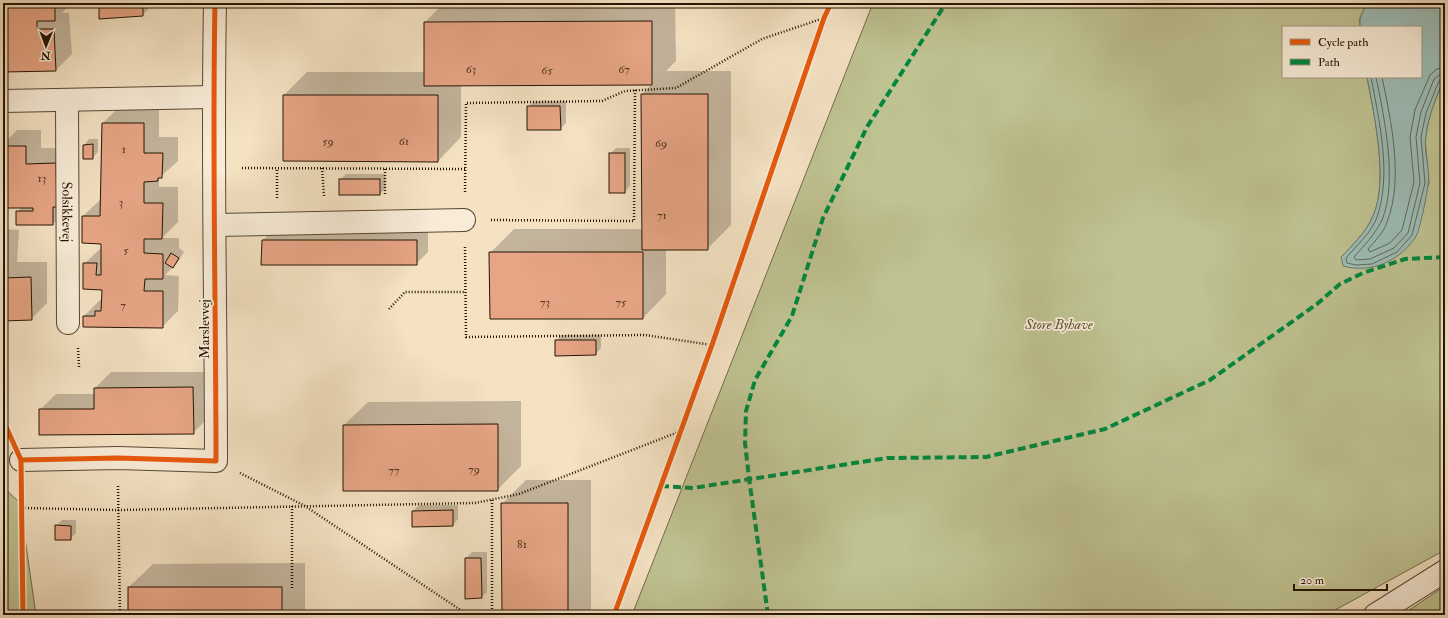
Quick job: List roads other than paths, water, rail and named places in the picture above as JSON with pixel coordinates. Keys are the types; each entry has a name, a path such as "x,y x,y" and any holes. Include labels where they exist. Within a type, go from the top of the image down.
{"street":[{"name":"Marslevvej","path":"21,460 118,458 216,461 216,225 213,97 215,3"},
{"path":"3,101 67,101 213,97"},
{"name":"Solsikkevej","path":"67,101 68,323"},
{"path":"216,225 464,220"},
{"path":"1375,615 1445,571"}],"water":[{"path":"1367,3 1445,3 1445,82 1442,83 1437,96 1427,129 1425,148 1429,179 1417,234 1401,253 1384,264 1374,267 1353,268 1343,266 1341,257 1359,238 1370,222 1378,201 1380,185 1379,147 1367,78 1422,78 1422,26 1360,26 1360,18"}],"park label":[{"name":"Store Byhave","path":"1059,324"}]}
